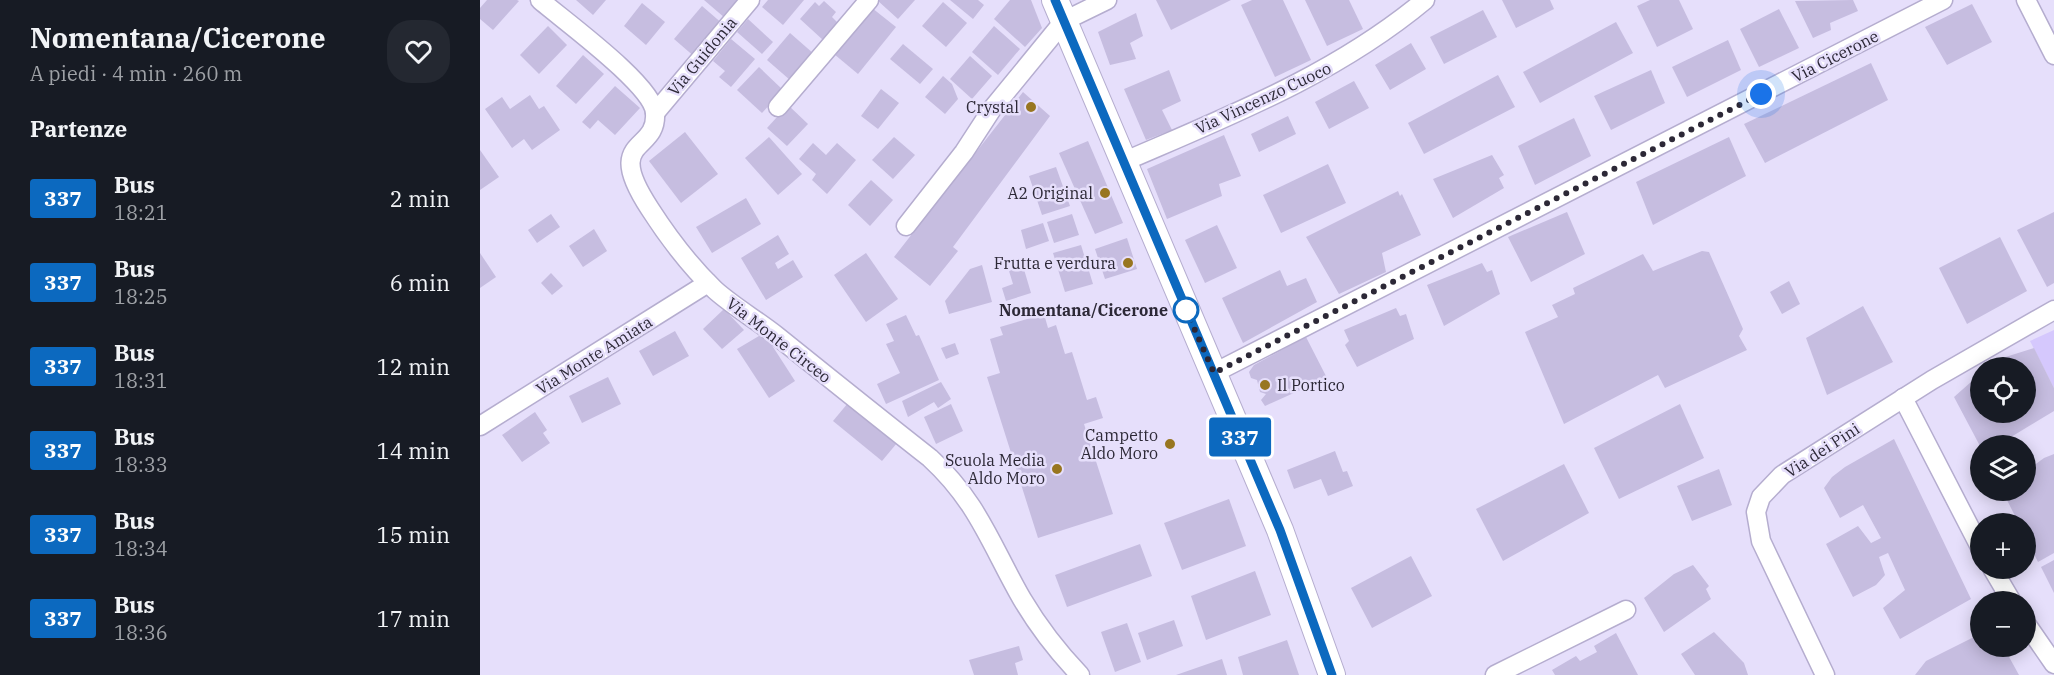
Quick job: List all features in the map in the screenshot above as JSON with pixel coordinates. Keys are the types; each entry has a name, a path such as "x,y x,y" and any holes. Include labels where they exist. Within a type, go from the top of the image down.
{"street":[{"path":"540,0 636,82 651,100 655,113"},
{"name":"Via Guidonia","path":"655,113 750,0"},
{"path":"778,107 869,0"},
{"path":"906,226 964,152 1060,10 1107,0"},
{"name":"Via Vincenzo Cuoco","path":"1123,162 1303,83 1376,39 1425,0"},
{"name":"Via Cicerone","path":"1214,373 1943,0"},
{"path":"2026,0 2054,55"},
{"path":"1060,10 1285,542 1332,675"},
{"name":"Via Monte Circeo","path":"655,113 651,129 631,154 632,179 651,212 708,283 930,458 952,479 985,526 1034,620 1080,675"},
{"name":"Via Monte Amiata","path":"480,426 708,283"},
{"name":"Via dei Pini","path":"1825,675 1761,541 1757,521 1758,503 1782,475 1903,398 2054,310"},
{"path":"1903,398 1970,528"},
{"path":"1495,675 1626,610"},
{"path":"2036,638 2054,664"}],"shaded area":[{"path":"2054,330 2054,388 2030,341"}],"building":[{"path":"487,0 519,1 493,30 480,19 480,8"},
{"path":"576,0 606,0 593,15"},
{"path":"704,0 741,0 725,18"},
{"path":"768,0 804,0 783,25 762,7"},
{"path":"877,0 915,0 898,19"},
{"path":"950,0 978,0 984,5 973,19"},
{"path":"1010,0 1031,0 1042,28 1025,47 994,19"},
{"path":"1156,0 1231,0 1171,30"},
{"path":"1252,0 1283,0 1311,60 1275,77 1241,5"},
{"path":"1305,0 1349,0 1363,29 1327,46"},
{"path":"1502,0 1550,0 1554,9 1516,28"},
{"path":"1650,0 1679,0 1693,29 1657,47 1637,6"},
{"path":"1853,0 1858,11 1830,23 1831,30 1813,38 1795,1"},
{"path":"824,1 836,12 832,17 838,23 823,40 800,19 815,2 819,6"},
{"path":"943,2 967,23 946,47 922,26"},
{"path":"642,3 665,22 646,45 624,26"},
{"path":"1972,4 1992,42 1947,65 1925,27"},
{"path":"702,6 724,25 696,58 674,39"},
{"path":"872,8 896,27 858,74 834,54"},
{"path":"1779,9 1799,48 1759,67 1740,29"},
{"path":"1483,10 1497,37 1444,64 1430,37"},
{"path":"1136,13 1143,36 1130,43 1136,59 1110,65 1098,32"},
{"path":"748,19 773,42 762,54 737,32"},
{"path":"1616,22 1633,53 1540,103 1523,72"},
{"path":"548,26 567,45 539,74 520,55"},
{"path":"994,26 1020,49 998,75 972,52"},
{"path":"790,33 814,54 790,80 767,60"},
{"path":"731,39 755,59 731,87 719,77 725,71 713,61"},
{"path":"1728,40 1741,70 1687,97 1672,67"},
{"path":"1411,43 1426,69 1390,90 1375,65"},
{"path":"903,44 933,69 920,84 890,59"},
{"path":"583,55 604,74 576,104 556,86"},
{"path":"970,56 992,76 972,99 950,79"},
{"path":"1871,63 1888,100 1765,163 1744,124"},
{"path":"759,67 783,90 762,113 737,90"},
{"path":"1169,70 1181,101 1162,110 1172,130 1146,140 1124,89"},
{"path":"1651,70 1665,103 1611,130 1594,96"},
{"path":"1498,75 1515,107 1424,154 1408,123"},
{"path":"943,76 952,84 958,99 945,114 925,97"},
{"path":"1354,81 1369,108 1329,129 1315,102"},
{"path":"615,86 640,108 615,135 598,120 590,129 582,122"},
{"path":"881,89 899,103 878,129 861,116"},
{"path":"1023,92 1050,116 953,247 958,251 930,286 894,257"},
{"path":"530,95 539,109 544,106 560,130 532,150 524,139 512,148 485,109 502,97 510,109"},
{"path":"788,105 808,124 787,146 767,128"},
{"path":"1288,116 1296,134 1259,152 1251,134"},
{"path":"1574,118 1591,156 1535,185 1518,146"},
{"path":"685,132 718,174 681,203 649,161"},
{"path":"1224,135 1241,176 1219,184 1222,196 1167,219 1147,169"},
{"path":"769,137 802,174 778,195 745,158"},
{"path":"894,137 915,155 893,179 872,160"},
{"path":"1729,137 1746,176 1653,225 1636,182"},
{"path":"1088,141 1123,223 1095,234 1059,153"},
{"path":"813,143 826,155 837,143 856,160 827,194 812,180 816,174 799,159"},
{"path":"480,150 499,177 480,190"},
{"path":"1492,155 1504,175 1499,178 1504,188 1453,218 1433,179"},
{"path":"1328,164 1346,203 1281,233 1263,195"},
{"path":"1056,167 1070,206 1042,215 1029,176"},
{"path":"871,180 893,200 870,226 848,205"},
{"path":"1398,191 1400,196 1402,194 1421,235 1382,253 1386,272 1339,294 1306,237"},
{"path":"746,198 761,224 712,253 696,227"},
{"path":"1567,212 1585,254 1531,282 1508,237"},
{"path":"2054,212 2054,283 2047,287 2017,230"},
{"path":"551,214 560,227 537,243 528,230"},
{"path":"1072,214 1079,235 1054,243 1047,222"},
{"path":"1043,223 1049,241 1026,249 1021,230"},
{"path":"1217,225 1237,268 1205,283 1185,240"},
{"path":"594,229 607,251 583,267 569,246"},
{"path":"778,235 789,254 775,263 778,269 793,260 803,277 766,300 741,258"},
{"path":"2000,237 2027,291 1967,324 1939,268"},
{"path":"1127,238 1137,269 1105,279 1095,249"},
{"path":"1081,245 1093,284 1065,292 1053,253"},
{"path":"1702,251 1709,252 1743,329 1739,336 1747,350 1665,388 1658,375 1564,424 1525,332 1558,317 1552,305 1575,294 1573,288 1643,254 1653,271"},
{"path":"480,253 496,277 480,288"},
{"path":"866,253 898,299 866,322 834,275"},
{"path":"1482,263 1487,272 1492,270 1500,294 1444,326 1427,285"},
{"path":"982,265 992,302 949,314 945,301 970,269"},
{"path":"1023,266 1031,293 1006,301 1002,288 1013,284 1009,271"},
{"path":"1280,270 1287,286 1306,278 1317,302 1243,343 1222,298"},
{"path":"551,273 563,286 552,295 541,283"},
{"path":"1789,281 1800,304 1782,314 1770,292"},
{"path":"1863,306 1893,362 1827,395 1806,338"},
{"path":"1396,308 1400,316 1406,314 1414,339 1357,367 1345,345 1349,341 1344,330"},
{"path":"724,309 744,330 722,349 703,329"},
{"name":"Scuola Media Aldo Moro","path":"1044,314 1048,328 1056,325 1065,354 1072,352 1087,400 1096,397 1103,418 1084,424 1113,514 1038,538 987,377 1000,373 990,339 1003,335 1000,327"},
{"path":"906,315 916,336 919,335 939,380 886,404 877,384 900,373 886,344 894,341 886,324"},
{"path":"675,331 689,356 653,376 639,351"},
{"path":"764,333 795,381 769,398 737,349"},
{"path":"1306,337 1327,378 1265,406 1261,400 1266,394 1260,392 1257,380 1251,378 1249,372 1254,365"},
{"path":"955,343 959,354 946,359 941,348"},
{"path":"2034,348 2054,388 2054,411 2036,422 2036,357 2006,357"},
{"path":"608,377 621,404 582,423 569,396"},
{"path":"941,382 951,399 938,408 934,402 908,417 902,401"},
{"path":"1970,383 1970,423 2034,423 2014,435 1974,435 1954,397"},
{"path":"848,403 897,443 882,461 833,421"},
{"path":"951,404 963,431 936,444 924,417"},
{"path":"1680,404 1704,458 1619,499 1594,448"},
{"path":"535,412 547,430 543,433 550,443 522,462 502,435"},
{"path":"1894,439 1970,600 1900,639 1883,608 1905,590 1888,553 1879,557 1885,575 1876,585 1853,597 1826,544 1858,526 1871,543 1881,538 1863,505 1840,518 1824,488 1832,477"},
{"path":"1335,451 1343,472 1347,471 1353,486 1328,496 1321,479 1294,489 1287,470"},
{"path":"2054,454 2054,553 2038,562 2036,558 2036,513 2014,513 2008,501 2036,501 2036,464"},
{"path":"1564,464 1589,513 1503,561 1476,509"},
{"path":"1719,469 1732,505 1692,521 1677,486"},
{"path":"1229,499 1246,546 1182,570 1164,523"},
{"path":"1140,544 1152,576 1067,607 1055,575"},
{"path":"1411,556 1432,596 1372,628 1351,588"},
{"path":"2054,560 2054,593 2041,567"},
{"path":"1693,565 1709,586 1706,589 1711,599 1664,632 1644,598 1674,574"},
{"path":"1255,571 1271,615 1206,640 1191,596"},
{"path":"1174,620 1183,646 1147,660 1138,633"},
{"path":"1127,623 1141,662 1115,672 1101,632"},
{"path":"1714,632 1744,663 1748,675 1695,675 1681,654"},
{"path":"1616,633 1638,675 1555,675 1552,670 1576,656 1580,661 1597,652 1594,646"},
{"path":"1970,639 1970,657 2009,657 2019,675 1915,675 1926,661"},
{"path":"1287,640 1299,675 1243,675 1238,657"},
{"path":"1019,646 1023,660 1015,663 1018,675 974,675 969,660"},
{"path":"1222,659 1227,675 1176,675"}],"bus line":[{"name":"337","path":"1055,0 1280,530 1332,675"}],"place":[{"name":"Crystal","path":"1031,107"},
{"name":"A2 Original","path":"1105,193"},
{"name":"Frutta e verdura","path":"1128,263"},
{"name":"Nomentana/Cicerone","path":"1186,310"},
{"name":"Il Portico","path":"1265,385"},
{"name":"Campetto Aldo Moro","path":"1170,444"},
{"name":"Scuola Media Aldo Moro","path":"1057,469"}],"route":[{"path":"1186,310 1214,373 1761,94"}]}
